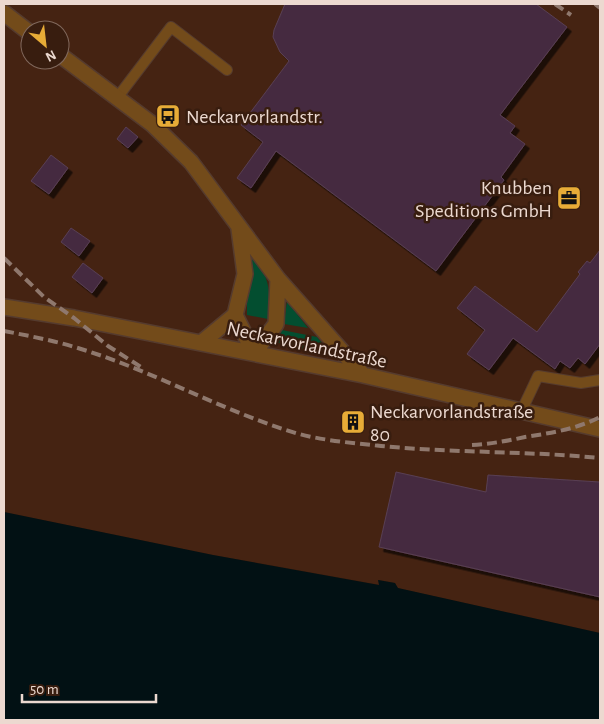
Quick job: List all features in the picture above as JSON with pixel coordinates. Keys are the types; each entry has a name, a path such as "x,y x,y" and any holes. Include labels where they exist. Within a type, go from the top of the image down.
{"street":[{"path":"4,13 20,25"},
{"path":"70,63 152,124 191,162 239,228 265,259 278,279 363,375"},
{"path":"201,343 235,315 245,274 239,228"},
{"path":"235,315 254,353 276,324 278,279"},
{"name":"Neckarvorlandstraße","path":"4,307 74,318 363,375 600,429"}],"lane":[{"path":"117,98 171,27 227,70"},
{"path":"522,412 538,376 581,383 600,380"}],"shaded area":[{"path":"4,4 600,4 600,633 397,588 395,583 379,580 380,585 213,555 4,512"},
{"path":"4,512 213,555 379,585 378,580 395,583 398,588 600,633 600,720 4,720"}],"green space":[{"path":"252,252 268,283 268,319 247,315 251,281 249,253"},
{"path":"287,301 308,328 284,324"},
{"path":"282,330 317,337 327,349 325,354 275,342"}],"building":[{"path":"285,4 536,4 567,27 500,115 515,126 510,133 525,144 501,177 504,180 436,271 276,151 251,188 237,178 263,142 241,125 289,61 280,52 273,37"},
{"path":"126,127 138,137 128,148 117,139"},
{"path":"51,155 68,168 49,194 31,181"},
{"path":"71,228 90,241 79,256 61,242"},
{"path":"600,250 600,344 585,364 578,358 570,368 560,361 555,369 513,338 489,370 467,354 485,330 457,308 475,286 537,332 580,274 578,272 587,261 590,263"},
{"path":"83,263 103,278 92,293 72,277"},
{"path":"396,472 486,492 488,475 600,482 600,597 379,547"}],"railway":[{"path":"555,4 571,15"},
{"path":"595,4 600,8"},
{"path":"4,258 44,297 74,318 108,346 141,367"},
{"path":"4,331 62,344 109,358 244,415 299,434 350,443 408,448 600,458"},
{"path":"472,445 564,430 600,417"}],"place":[{"name":"Neckarvorlandstr.","path":"168,116"},
{"name":"Knubben Speditions GmbH","path":"569,198"},
{"name":"Neckarvorlandstraße 80","path":"353,422"}]}
